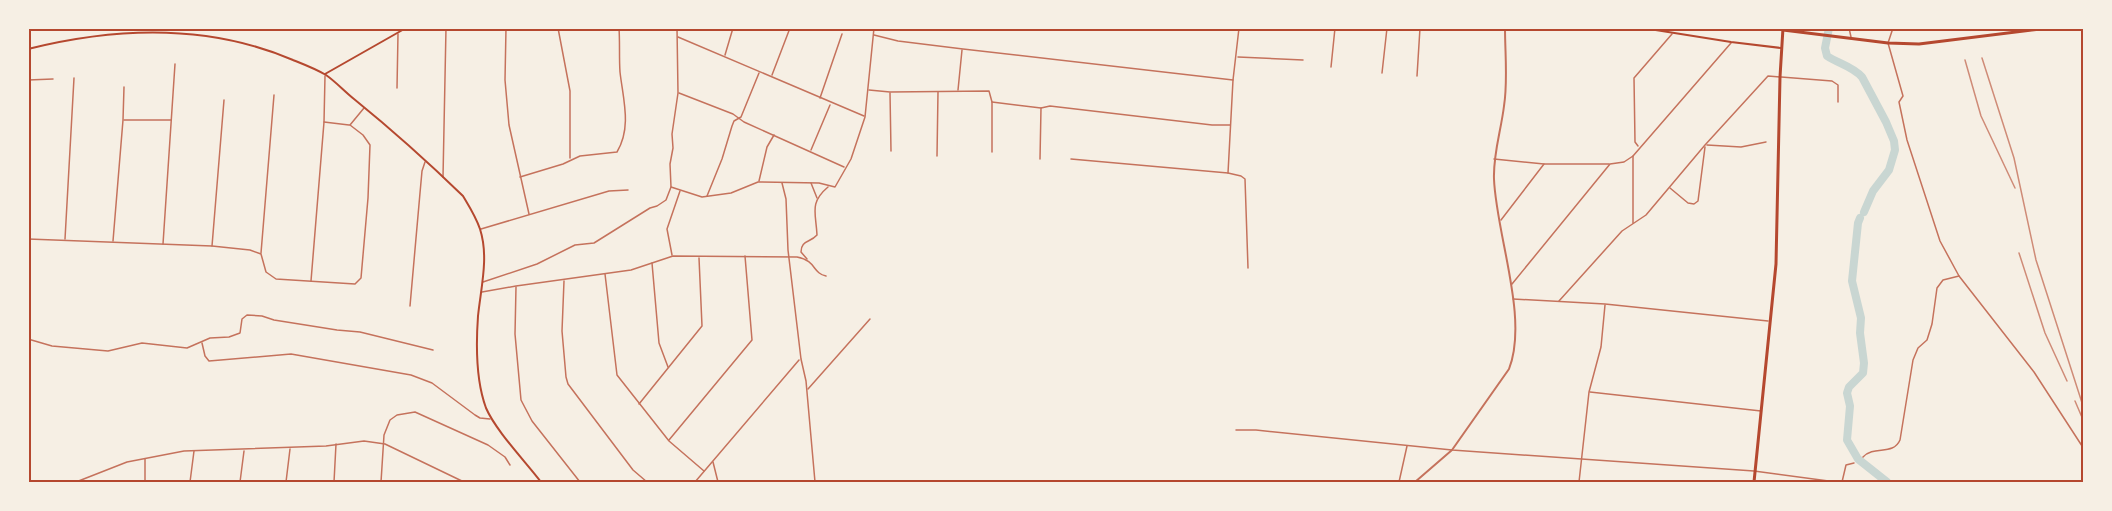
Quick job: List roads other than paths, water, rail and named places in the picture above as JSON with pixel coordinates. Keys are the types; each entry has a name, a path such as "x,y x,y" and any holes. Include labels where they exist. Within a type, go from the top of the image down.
{"main road":[{"path":"325,74 406,28"},
{"path":"1643,28 1781,48"},
{"path":"1754,483 1778,237 1780,77 1783,29 1889,42 1937,43 2049,28"},
{"path":"28,49 69,39 100,35 163,32 188,34 249,44 325,74 426,161 463,196 474,213 484,248 483,282 478,317 478,349 486,407 492,419 541,483"}],"street":[{"path":"443,177 446,28"},
{"path":"506,28 505,80 508,125 530,214"},
{"path":"558,28 570,91 570,160"},
{"path":"520,177 563,164 580,156 617,152 627,121 620,70 620,28"},
{"path":"483,282 537,264 575,245 594,243 650,208 661,204 668,197 673,148 672,134 678,93 676,28"},
{"path":"724,56 733,28"},
{"path":"772,76 790,28"},
{"path":"670,187 707,197 730,193 758,182 819,183 835,187 851,159 865,117 874,28"},
{"path":"1331,67 1335,28"},
{"path":"1382,73 1387,28"},
{"path":"1417,76 1420,28"},
{"path":"1414,483 1452,450 1509,369 1514,357 1516,342 1513,299 1494,181 1494,159 1504,104 1505,28"},
{"path":"1685,28 1685,35"},
{"path":"1849,28 1851,38"},
{"path":"1893,28 1889,42 1902,96 1899,102 1907,140 1940,241 1959,276 2034,372 2084,450"},
{"path":"1228,173 1238,29"},
{"path":"398,88 399,33"},
{"path":"1639,147 1635,142 1634,78 1673,33"},
{"path":"820,98 842,34"},
{"path":"874,35 898,41 1233,80"},
{"path":"677,37 865,117"},
{"path":"1494,159 1544,164 1624,162 1633,156 1731,42"},
{"path":"958,91 963,49"},
{"path":"1237,57 1303,60"},
{"path":"163,245 176,64"},
{"path":"707,197 734,121 740,119 759,72"},
{"path":"311,282 324,122 325,74"},
{"path":"1559,301 1622,231 1646,215 1705,145 1768,76 1832,81 1838,85 1838,102"},
{"path":"65,240 74,78"},
{"path":"28,80 53,79"},
{"path":"113,242 124,87"},
{"path":"868,90 890,92 986,90 991,92 992,152"},
{"path":"890,92 891,151"},
{"path":"937,156 938,92"},
{"path":"678,93 709,104 846,167"},
{"path":"274,95 261,254 266,272 270,277 276,279 355,285 361,278 370,145 363,135 350,125 324,122"},
{"path":"212,246 224,100"},
{"path":"992,102 1041,108 1050,106 1212,125 1231,125"},
{"path":"811,151 831,104"},
{"path":"350,125 365,108"},
{"path":"1040,159 1041,108"},
{"path":"123,120 171,120"},
{"path":"758,182 767,147 774,135"},
{"path":"1705,145 1741,147 1766,142"},
{"path":"1670,188 1688,203 1694,204 1698,201 1705,145"},
{"path":"1633,156 1633,224"},
{"path":"1071,159 1228,173 1245,179 1248,268"},
{"path":"410,306 422,171 426,161"},
{"path":"1500,221 1544,164"},
{"path":"1511,286 1610,164"},
{"path":"782,183 786,199 789,257 807,390 815,483"},
{"path":"811,183 817,199"},
{"path":"797,257 804,242 817,235 814,206 829,186"},
{"path":"480,229 609,191 628,190"},
{"path":"673,256 666,229 680,190"},
{"path":"28,239 212,246 250,250 261,254"},
{"path":"801,252 820,274 826,276"},
{"path":"482,292 631,270 673,256 797,257 808,260"},
{"path":"669,441 752,340 745,256"},
{"path":"639,404 702,326 699,257"},
{"path":"652,262 659,343 669,367"},
{"path":"605,274 615,369 621,381 669,441 704,471"},
{"path":"1863,457 1872,450 1894,449 1898,445 1913,360 1918,348 1927,340 1932,324 1936,288 1943,280 1959,276"},
{"path":"564,280 562,331 568,384 633,470 647,483"},
{"path":"516,286 515,333 521,400 532,421 580,483"},
{"path":"1513,299 1605,304 1769,321"},
{"path":"1579,483 1589,392 1601,347 1605,304"},
{"path":"28,339 52,346 108,351 142,343 187,348 210,338 229,337 240,333 243,319 247,315 360,332 433,350"},
{"path":"807,390 870,319"},
{"path":"202,342 205,356 209,361 291,354 411,375 432,383 475,416 492,419"},
{"path":"695,483 801,359"},
{"path":"1589,392 1761,411"},
{"path":"381,483 384,435 390,420 397,415 414,412 488,445 505,457 510,465"},
{"path":"1236,430 1256,430 1452,450 1754,471 1836,483"},
{"path":"76,483 115,466 146,458 194,451 290,448 364,441 385,444 464,483"},
{"path":"334,483 336,444"},
{"path":"1399,483 1407,446"},
{"path":"286,483 290,448"},
{"path":"240,483 244,450"},
{"path":"190,483 194,451"},
{"path":"145,483 146,458"},
{"path":"713,461 718,483"},
{"path":"1842,483 1844,468 1854,463"},
{"path":"1241,482 1250,483"}],"waterway":[{"path":"1829,28 1825,48 1827,56 1854,70 1862,77 1894,141 1895,150 1889,170 1873,191 1864,212"},
{"path":"1860,218 1852,281 1861,318 1860,333 1864,363 1863,373 1849,387 1847,393 1850,406 1847,440 1858,459 1887,482"}],"railway":[{"path":"1982,58 2014,158 2036,260 2084,409"},
{"path":"1965,60 1981,116 2015,188"},
{"path":"2019,253 2045,333 2067,381"},
{"path":"2075,401 2084,422"}]}
